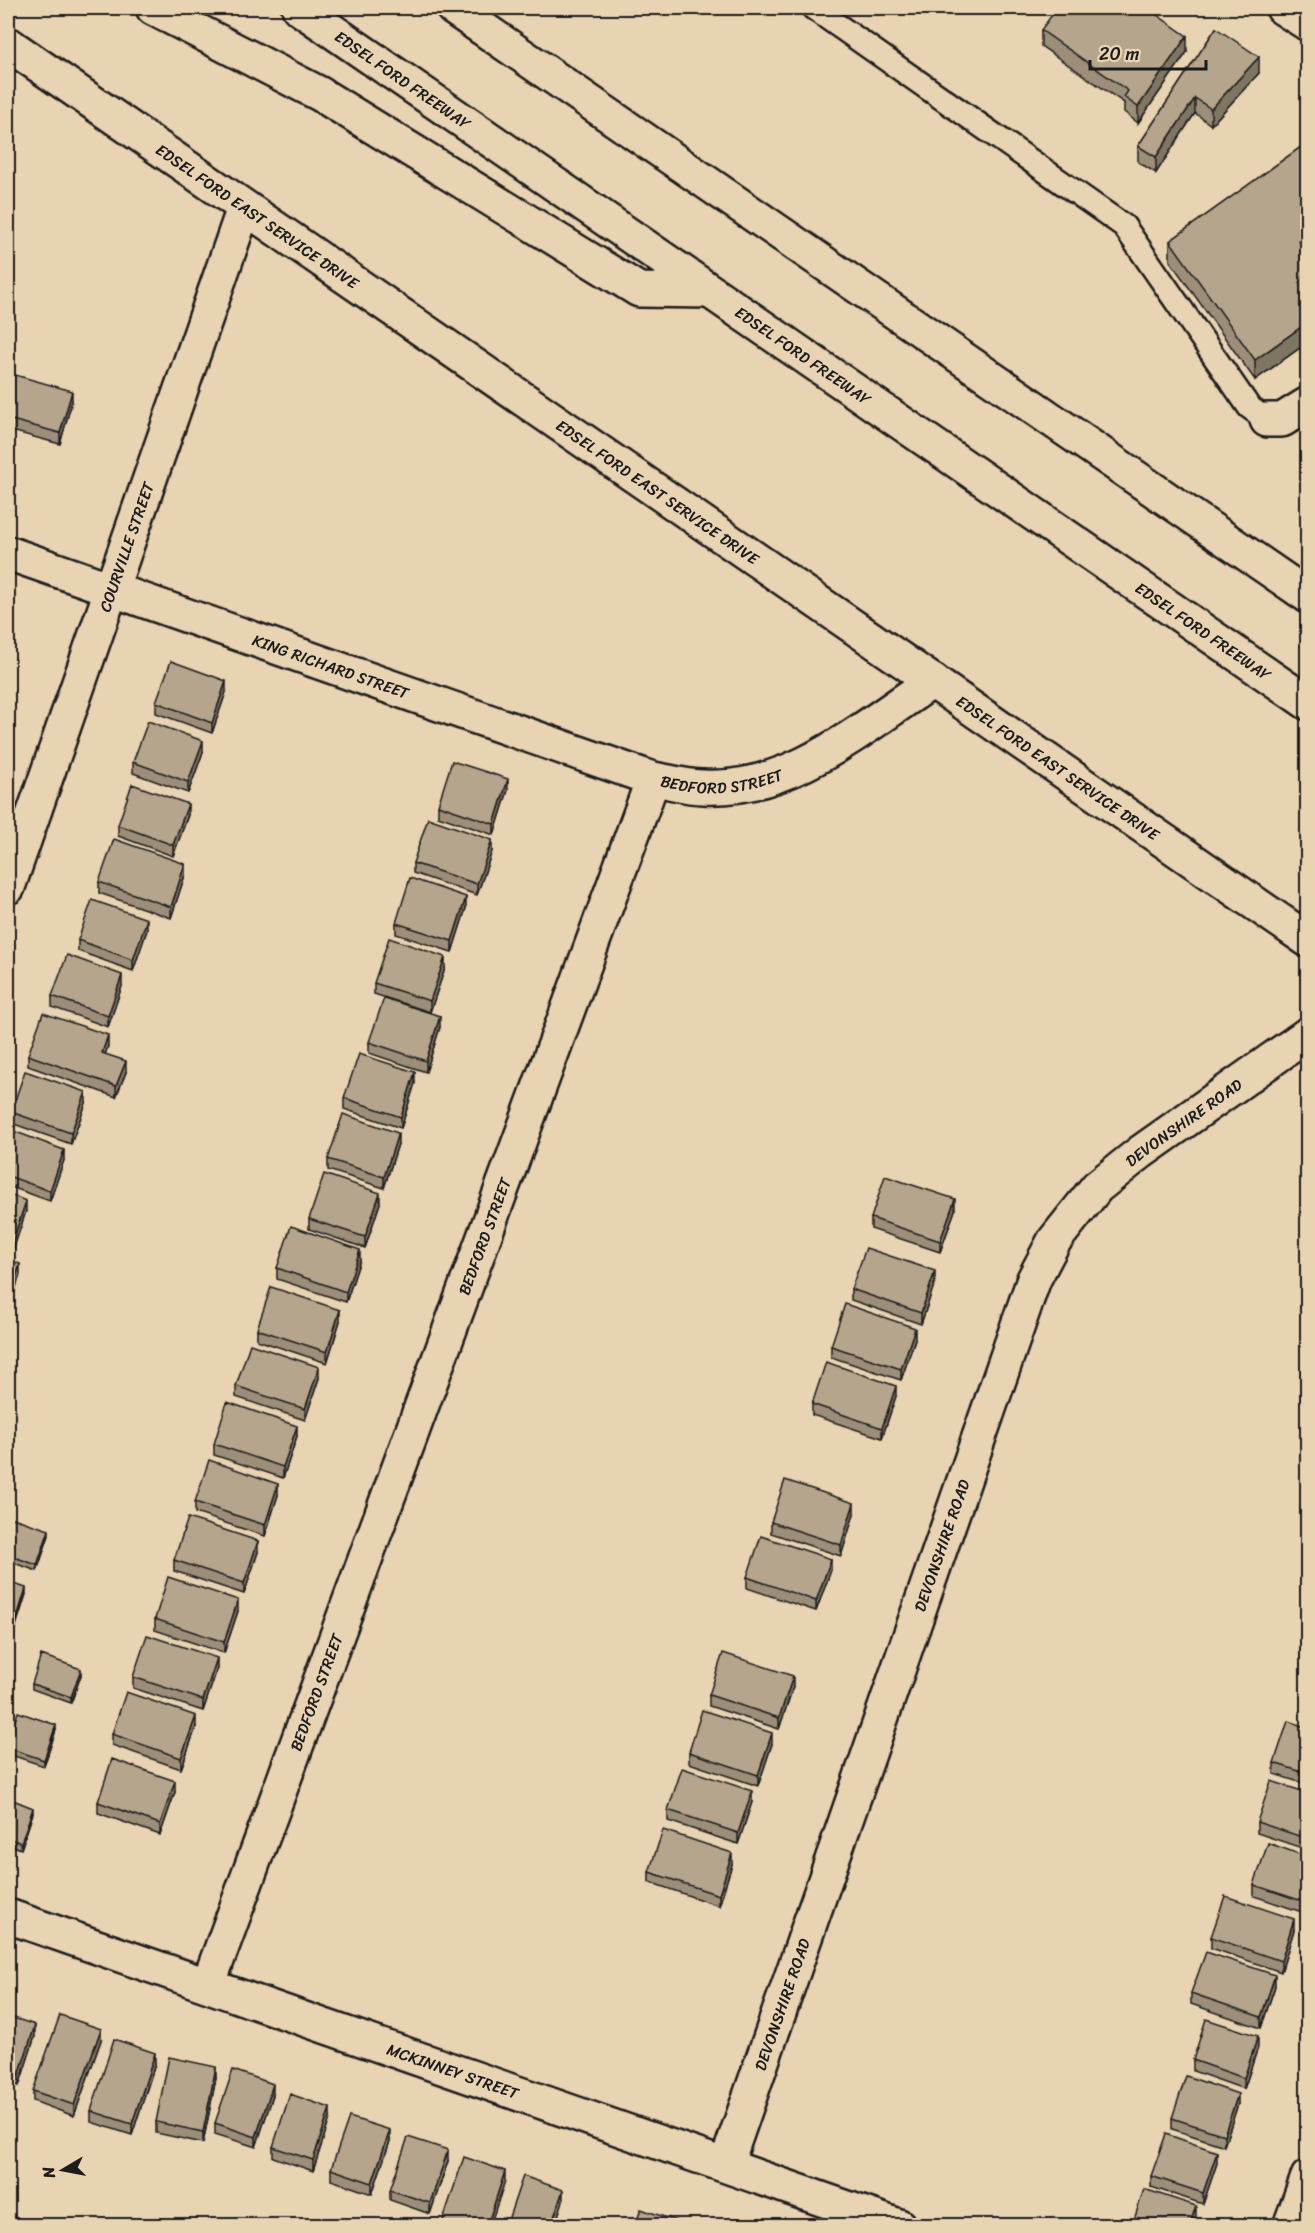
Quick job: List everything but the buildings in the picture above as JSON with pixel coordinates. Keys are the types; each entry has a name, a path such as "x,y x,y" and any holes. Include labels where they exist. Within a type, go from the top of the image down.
{"main road":[{"path":"153,8 320,94 639,290 709,291"},
{"name":"EDSEL FORD FREEWAY","path":"299,8 1308,703"},
{"path":"453,8 1308,596"},
{"path":"1283,8 1308,24"},
{"name":"EDSEL FORD EAST SERVICE DRIVE","path":"8,44 1308,939"},
{"name":"COURVILLE STREET","path":"8,887 244,208"},
{"path":"1267,420 1282,420 1308,404"},
{"name":"KING RICHARD STREET","path":"8,553 653,778"},
{"name":"BEDFORD STREET","path":"208,1985 653,778 703,788 754,783 803,766 933,681"},
{"name":"DEVONSHIRE ROAD","path":"726,2165 1034,1280 1054,1241 1097,1187 1141,1152 1308,1034"},
{"name":"MCKINNEY STREET","path":"8,1916 899,2226"},
{"path":"1290,2226 1308,2177"}],"lane":[{"path":"813,8 1124,226 1249,407 1267,420"}]}
